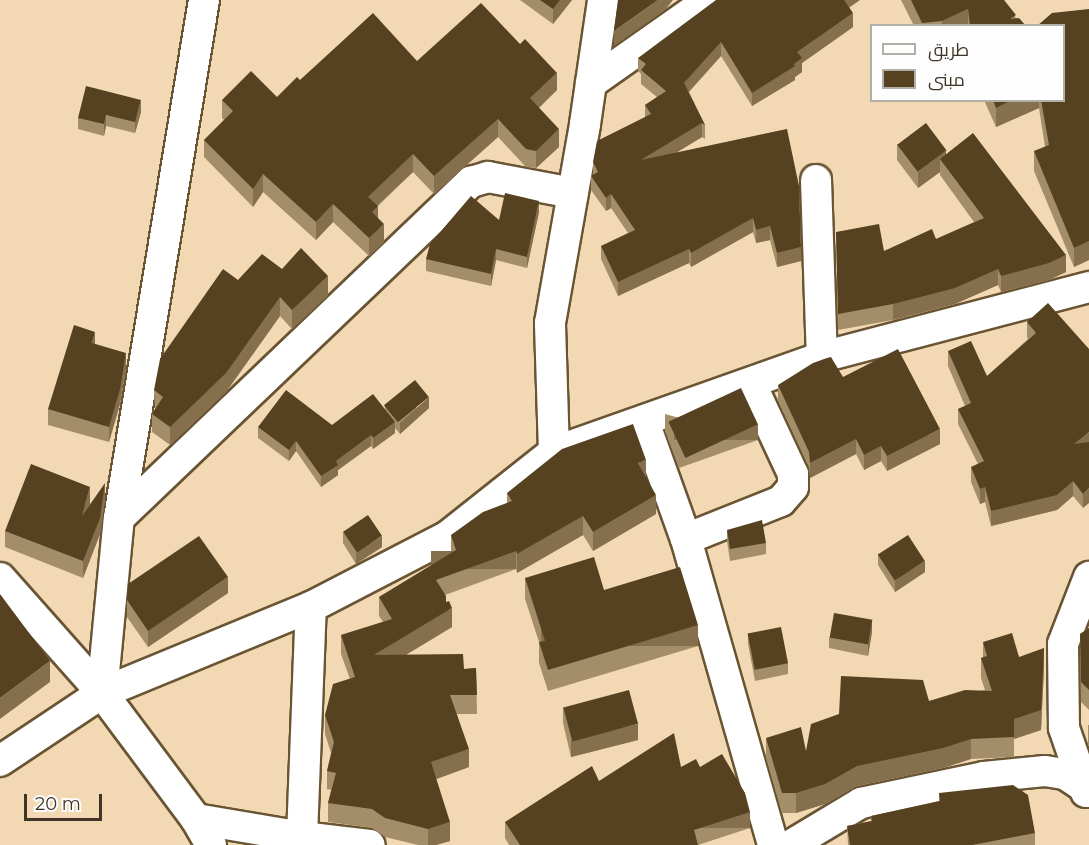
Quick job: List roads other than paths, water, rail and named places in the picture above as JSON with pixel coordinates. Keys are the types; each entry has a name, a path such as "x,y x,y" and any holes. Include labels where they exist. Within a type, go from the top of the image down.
{"street":[{"path":"102,693 119,518 204,0"},
{"path":"554,452 550,323 603,0"},
{"path":"591,83 709,0"},
{"path":"119,518 471,182 488,177 573,193"},
{"path":"816,180 822,357"},
{"path":"0,761 102,693 311,607 448,536 554,452 822,357 1089,288"},
{"path":"686,539 781,501 793,487 793,474 751,384"},
{"path":"644,422 686,539 773,845"},
{"path":"1087,791 1064,728 1063,644 1089,577"},
{"path":"0,578 102,693 196,819 211,845"},
{"path":"302,837 311,607"},
{"path":"791,845 861,803 984,777 1045,771 1065,774 1087,791"},
{"path":"196,819 302,837 370,845"}]}
